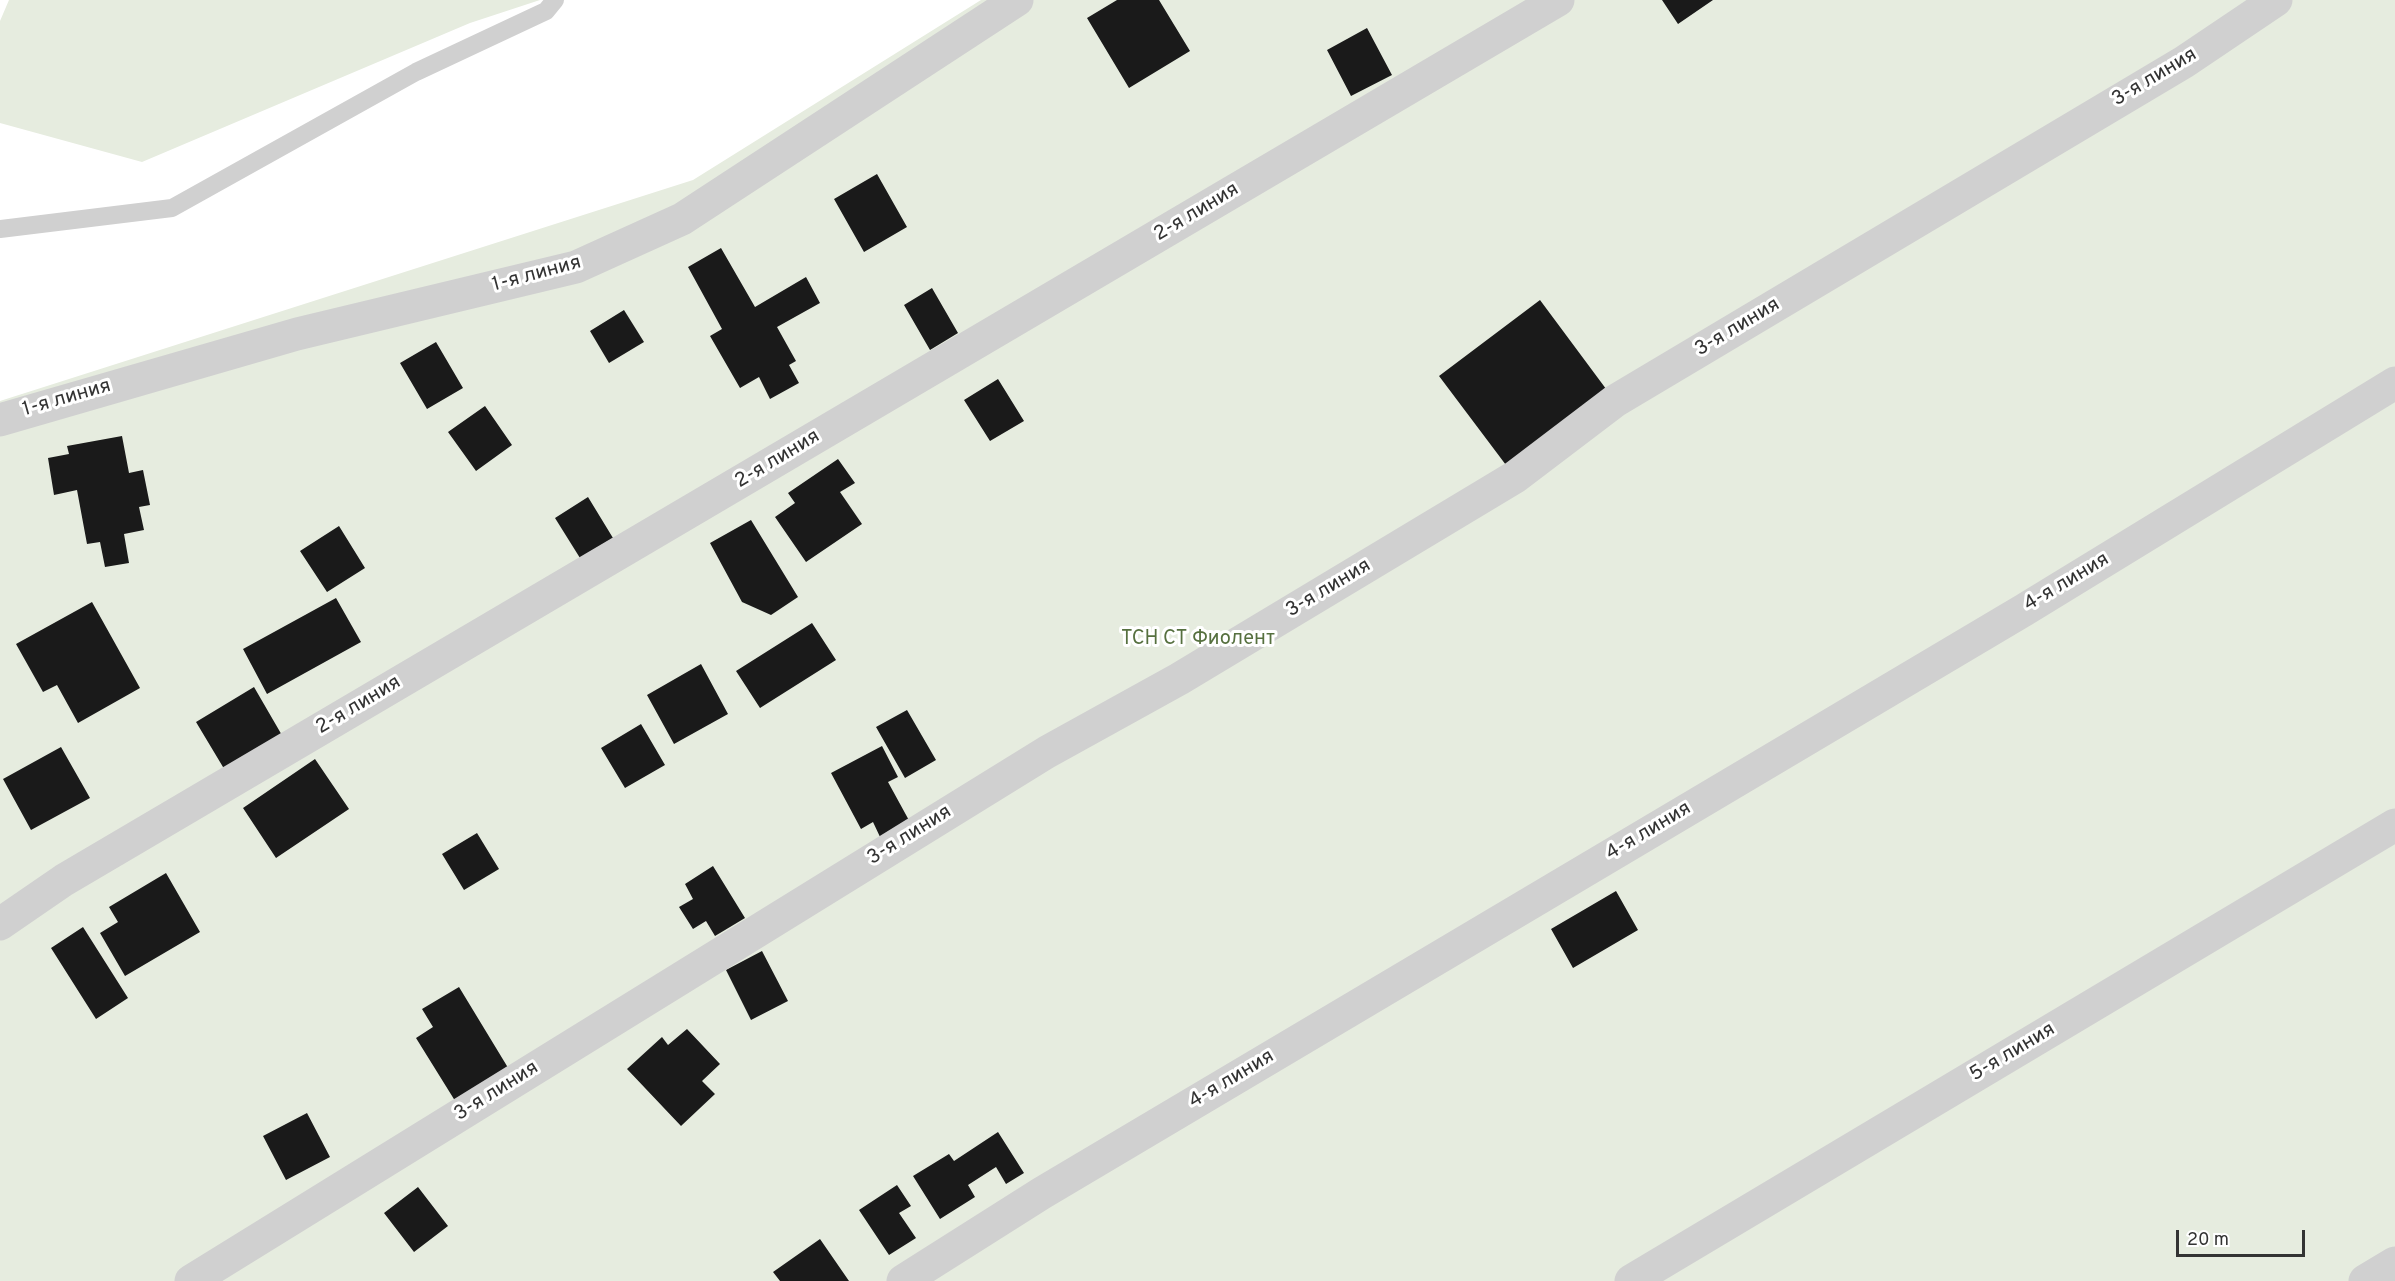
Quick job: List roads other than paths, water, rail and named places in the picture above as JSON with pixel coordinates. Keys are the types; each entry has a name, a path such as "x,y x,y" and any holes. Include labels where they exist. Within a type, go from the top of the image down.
{"street":[{"name":"1-я линия","path":"0,420 297,334 576,267 682,219 1017,0"},
{"name":"2-я линия","path":"0,924 74,874 1558,0"},
{"name":"3-я линия","path":"191,1281 1047,752 1179,679 1515,477 1615,401 2184,62 2276,0"},
{"name":"4-я линия","path":"903,1281 1042,1193 2014,616 2395,383"},
{"name":"5-я линия","path":"1631,1281 2395,825"},
{"path":"2365,1281 2395,1263"}],"lane":[{"path":"0,229 172,208 416,72 546,11 555,0"}],"park label":[{"name":"ТСН СТ Фиолент","path":"1198,640"}]}
